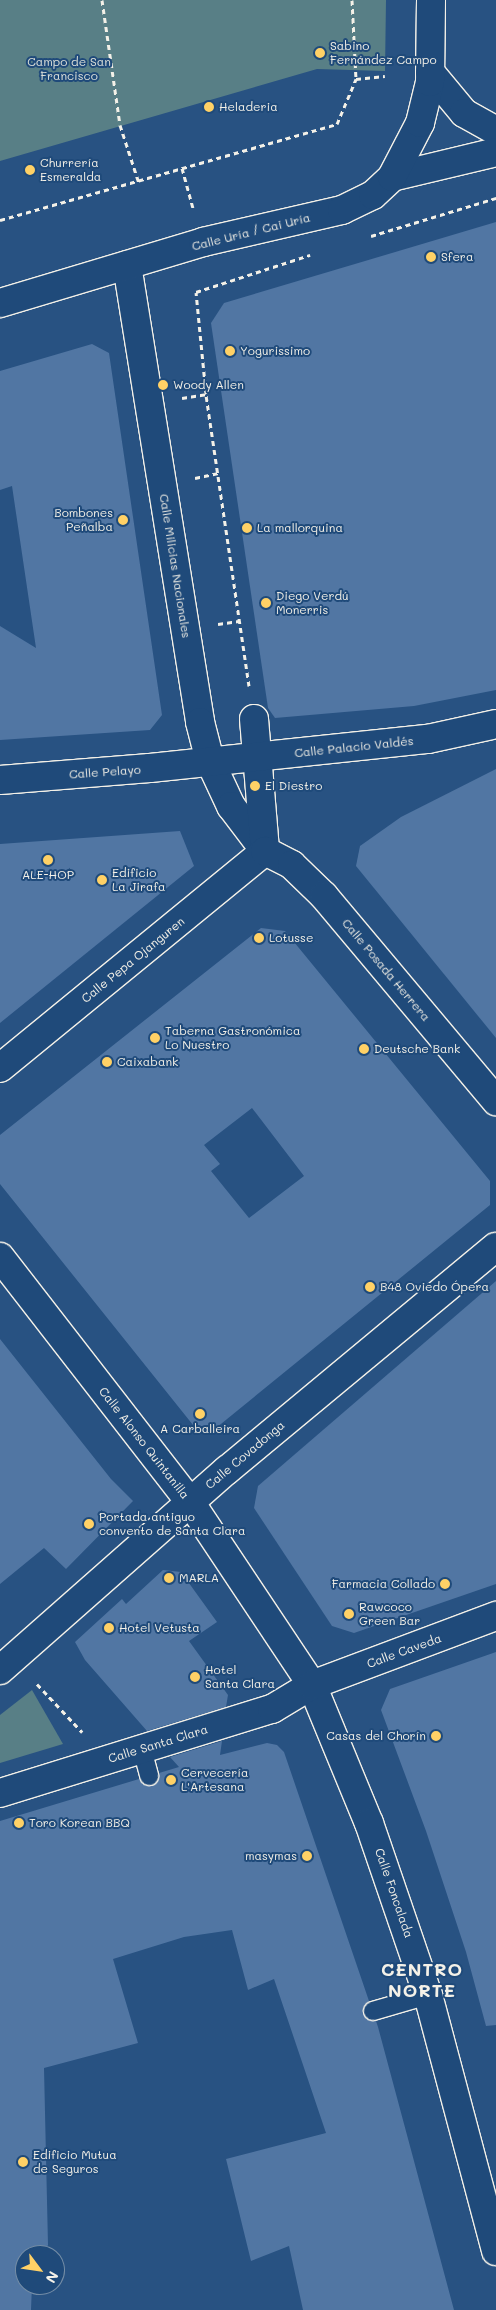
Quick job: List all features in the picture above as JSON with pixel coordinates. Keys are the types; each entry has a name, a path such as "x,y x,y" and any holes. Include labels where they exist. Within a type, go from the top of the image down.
{"street":[{"path":"392,177 420,123 430,72 431,0"},
{"path":"430,72 464,113 496,131"},
{"name":"Calle Uría / Cai Uría","path":"0,302 233,235 342,210 373,195 392,177 496,152"},
{"name":"Calle Milicias Nacionales","path":"127,265 200,722 210,761 231,806 265,851"},
{"path":"254,719 265,851"},
{"name":"Calle Palacio Valdés","path":"210,761 428,739 496,724"},
{"name":"Calle Pelayo","path":"0,780 210,761"},
{"name":"Calle Pepa Ojanguren","path":"0,1068 265,851"},
{"name":"Calle Posada Herrera","path":"265,851 292,865 324,896 496,1101"},
{"name":"Calle Covadonga","path":"0,1670 190,1502 496,1247"},
{"name":"Calle Alonso Quintanilla","path":"0,1257 190,1502 312,1685"},
{"name":"Calle Caveda","path":"312,1685 496,1616"},
{"name":"Calle Santa Clara","path":"0,1793 272,1710 312,1685"},
{"name":"Calle Foncalada","path":"312,1685 369,1823 428,1995 496,2251"}],"lane":[{"path":"142,1749 149,1776"},
{"path":"372,2011 428,1995"}],"path":[{"path":"102,0 120,125 139,183"},
{"path":"0,220 139,183 182,168 337,124 356,79 354,70 352,0"},
{"path":"356,79 386,76"},
{"path":"182,168 195,214"},
{"path":"196,292 206,394 254,719"},
{"path":"187,397 206,394"},
{"path":"198,477 218,473"},
{"path":"220,624 239,620"},
{"path":"33,1680 86,1736 103,1761"}],"green space":[{"name":"Campo de San Francisco","path":"0,0 386,0 385,71 317,69 0,161"},
{"path":"32,1690 63,1744 0,1763 0,1715"}],"building":[{"path":"496,222 496,690 414,706 275,718 268,708 211,323 224,303"},
{"path":"92,344 109,353 162,715 150,730 0,740 0,626 36,648 12,486 0,490 0,371"},
{"path":"496,769 496,1038 356,866 360,846 401,817"},
{"path":"180,831 194,866 0,1023 0,844"},
{"path":"261,928 285,931 490,1181 490,1205 216,1428 193,1425 0,1184 0,1135","holes":["252,1108 304,1176 249,1218 211,1171 220,1164 204,1145"]},
{"path":"496,1281 496,1584 354,1633 332,1626 254,1508 258,1486"},
{"path":"0,1339 111,1479 133,1501 66,1569 44,1548 0,1584"},
{"path":"163,1570 181,1572 217,1622 189,1641 228,1695 226,1707 147,1731 85,1660 75,1642 122,1599 126,1604"},
{"path":"496,1652 496,2025 486,2026 466,1952 426,1831 381,1710 390,1689"},
{"path":"222,1741 220,1755 267,1743 277,1745 284,1752 369,2001 363,2008 363,2014 370,2021 376,2021 378,2027 454,2310 303,2310 289,2246 251,2261 226,2159 326,2133 274,1979 248,1990 232,1930 184,1937 113,1959 138,2043 44,2068 48,2245 15,2245 15,2295 32,2295 31,2310 0,2310 0,1821 139,1779 146,1786 152,1786 159,1779 159,1773 179,1767 170,1757"}],"place":[{"name":"Sabino Fernández Campo","path":"320,53"},
{"name":"Heladeria","path":"209,107"},
{"name":"Churrería Esmeralda","path":"30,170"},
{"name":"Sfera","path":"431,257"},
{"name":"Yogurissimo","path":"230,351"},
{"name":"Woody Allen","path":"163,385"},
{"name":"Bombones Peñalba","path":"123,520"},
{"name":"La mallorquina","path":"247,528"},
{"name":"Diego Verdú Monerris","path":"266,603"},
{"name":"El Diestro","path":"255,786"},
{"name":"ALE-HOP","path":"48,860"},
{"name":"Edificio La Jirafa","path":"102,880"},
{"name":"Lotusse","path":"259,938"},
{"name":"Taberna Gastronómica Lo Nuestro","path":"155,1038"},
{"name":"Deutsche Bank","path":"364,1049"},
{"name":"Caixabank","path":"107,1062"},
{"name":"B48 Oviedo Ópera","path":"370,1287"},
{"name":"A Carballeira","path":"200,1414"},
{"name":"Portada antiguo convento de Santa Clara","path":"89,1524"},
{"name":"MARLA","path":"169,1578"},
{"name":"Farmacia Collado","path":"445,1584"},
{"name":"Rawcoco Green Bar","path":"349,1614"},
{"name":"Hotel Vetusta","path":"109,1628"},
{"name":"Hotel Santa Clara","path":"195,1677"},
{"name":"Casas del Chorín","path":"436,1736"},
{"name":"Cervecería L'Artesana","path":"171,1780"},
{"name":"Toro Korean BBQ","path":"19,1823"},
{"name":"masymas","path":"307,1856"},
{"name":"Edificio Mutua de Seguros","path":"23,2162"}],"district":[{"name":"CENTRO NORTE","path":"422,1980"}]}
